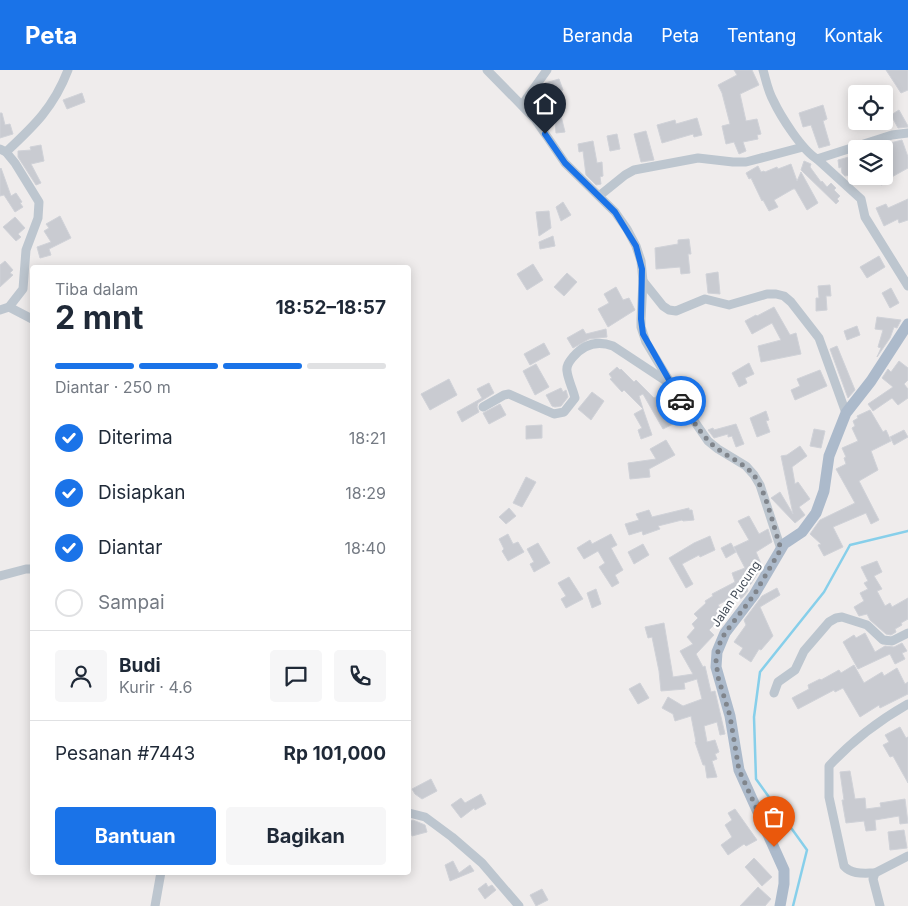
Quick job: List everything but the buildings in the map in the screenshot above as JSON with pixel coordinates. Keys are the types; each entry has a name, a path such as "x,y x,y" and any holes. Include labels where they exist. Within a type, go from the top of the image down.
{"main road":[{"name":"Jalan Pucung","path":"780,906 784,884 784,870 739,770 730,716 718,677 716,660 720,643 725,633 754,595 781,549 786,542 804,530 816,513 824,491 830,456 846,413 875,374 908,324"}],"street":[{"path":"0,310 9,307 22,289 26,250 38,218 39,202 3,150 41,119 68,70"},
{"path":"487,70 535,119 565,163 599,196 620,220 636,246 641,261 643,281 641,327 646,342 708,441 746,466 754,475 760,485 781,549"},
{"path":"522,105 547,70"},
{"path":"763,70 773,99 803,147 861,199 865,217 908,286"},
{"path":"818,159 877,140 908,133"},
{"path":"599,196 634,170 698,158 746,162 803,147"},
{"path":"643,281 663,306 669,310 676,311 706,299 729,305 767,294 784,296 791,302 819,338 846,413"},
{"path":"9,307 30,318"},
{"path":"483,407 509,394 554,414 564,412 575,398 567,365 579,350 593,343 605,343 613,346 671,384"},
{"path":"0,576 30,569"},
{"path":"774,693 778,682 795,670 804,651 829,622 836,618 842,617 867,625 883,640 892,641 908,633"},
{"path":"908,704 886,716 847,746 829,766 829,797 844,866 849,871 855,873 875,874 908,856"},
{"path":"411,814 425,817 452,837 482,863 519,906"},
{"path":"875,874 873,879 880,906"},
{"path":"155,906 160,875"}],"waterway":[{"path":"793,906 807,850 756,779 754,717 760,672 824,592 850,545 908,531"}],"way so far":[{"path":"681,401 708,441 746,466 754,475 760,485 781,549 754,595 725,633 717,652 716,660 718,677 726,698 737,763 743,783 774,847"}],"route":[{"path":"545,134 570,169 615,212 636,246 641,261 643,281 641,327 643,334 681,401"}]}
